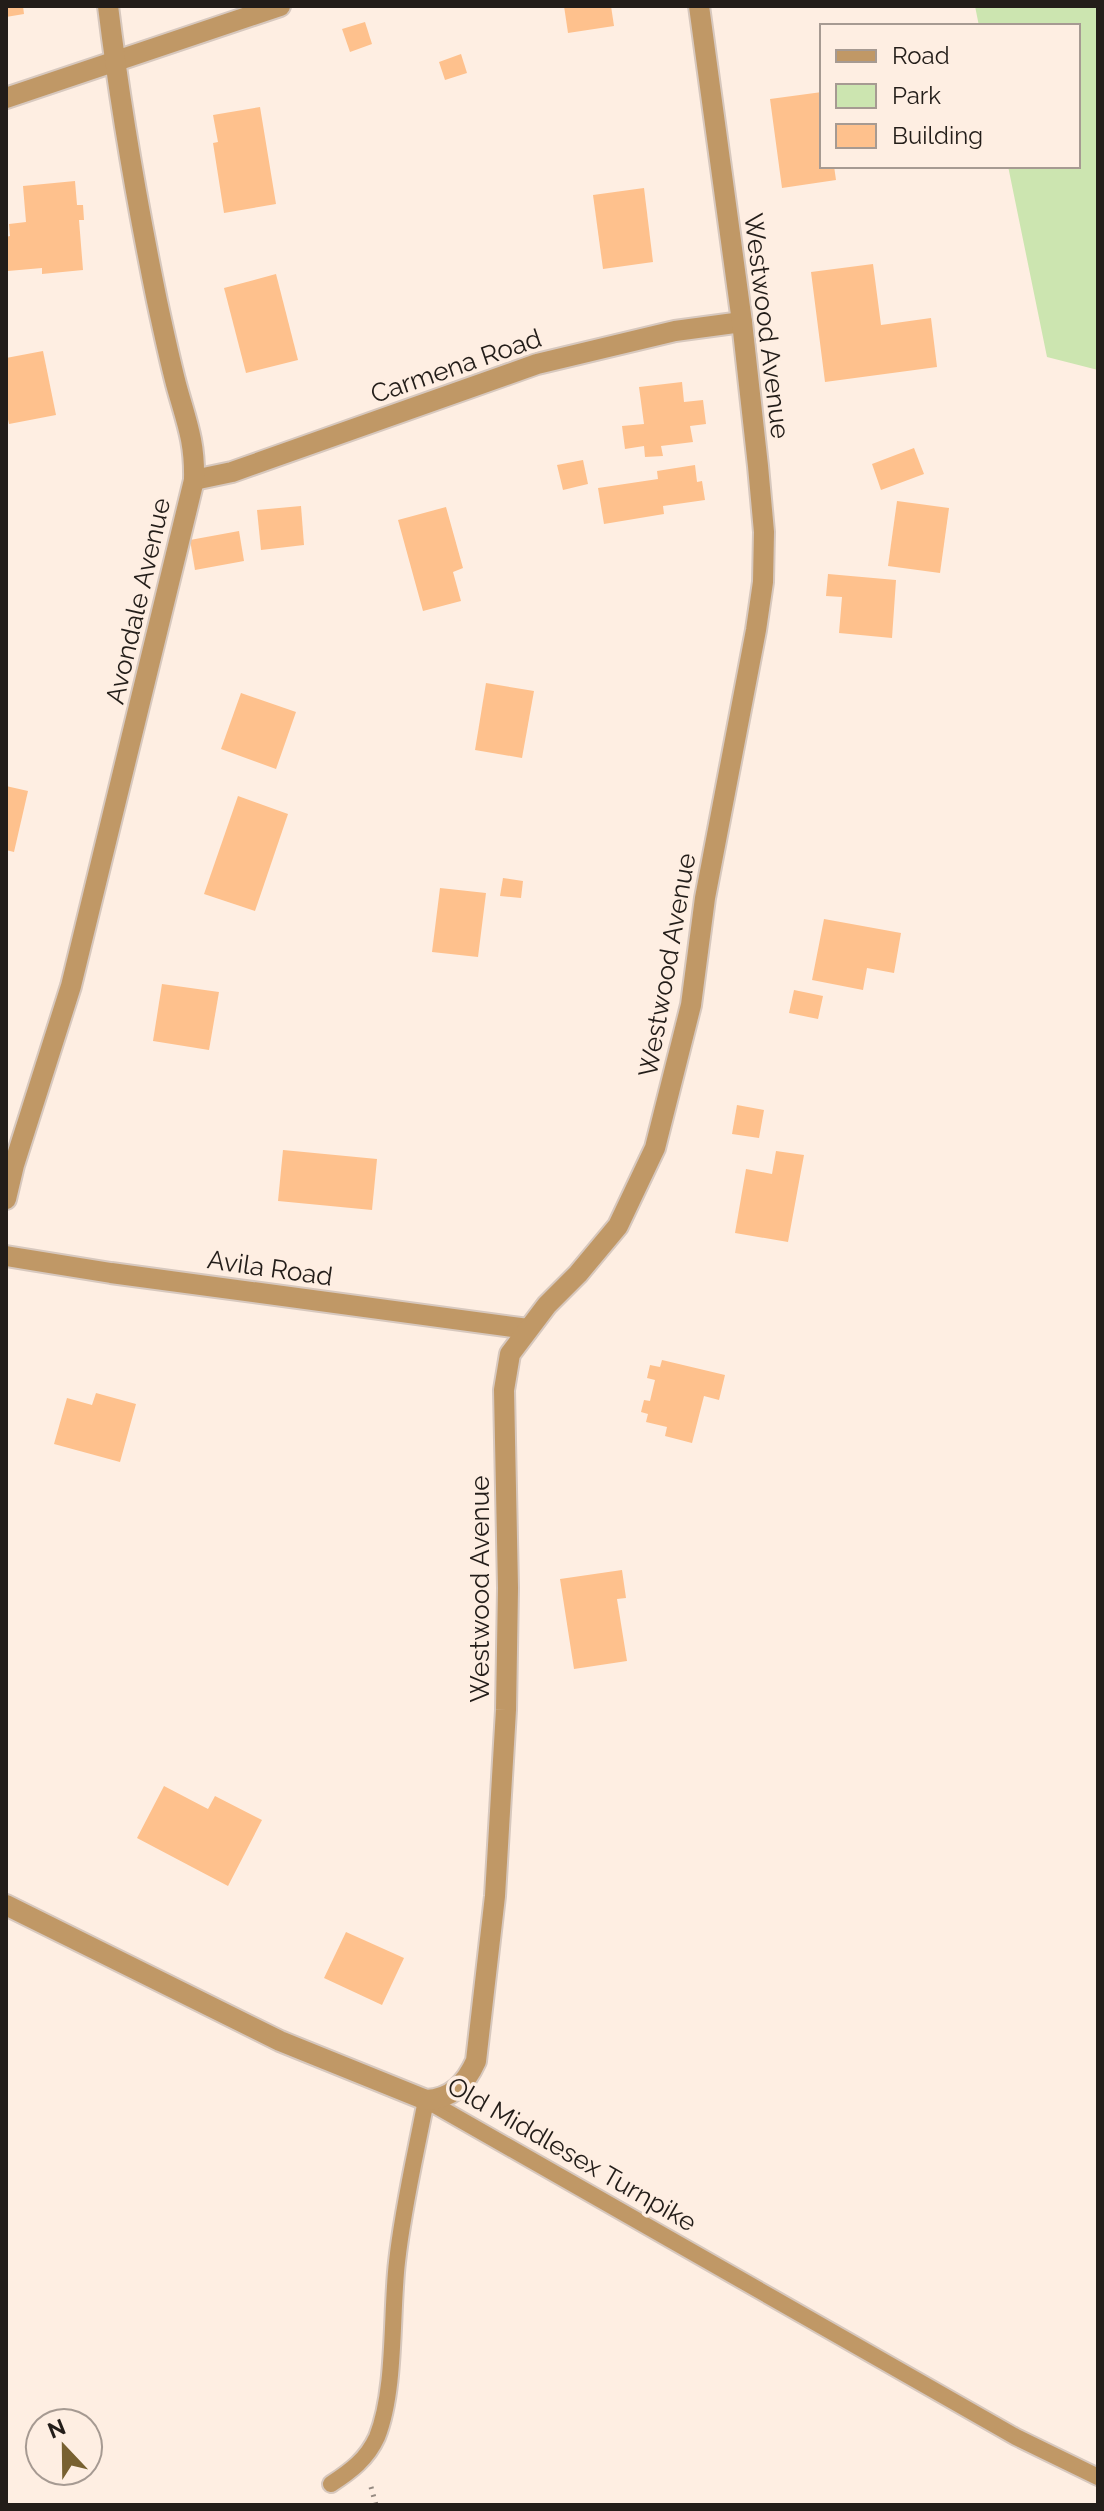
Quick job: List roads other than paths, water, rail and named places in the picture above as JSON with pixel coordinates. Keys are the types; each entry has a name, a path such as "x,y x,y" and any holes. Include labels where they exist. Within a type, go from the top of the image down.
{"street":[{"name":"Avondale Avenue","path":"6,1199 71,986 194,480 195,453 190,424 177,386 134,183 108,6"},
{"path":"6,98 280,6"},
{"name":"Westwood Avenue","path":"426,2100 443,2097 465,2082 479,2048 495,1896 506,1710 508,1588 504,1390 510,1354 618,1226 655,1148 691,1005 705,898 763,582 763,517 742,322 699,6"},
{"name":"Carmena Road","path":"194,480 232,472 537,364 661,334 742,322"},
{"name":"Avila Road","path":"6,1256 528,1329"},
{"name":"Old Middlesex Turnpike","path":"6,1905 280,2041 426,2100"}],"lane":[{"name":"Old Middlesex Turnpike","path":"426,2100 1016,2437 1098,2477"},
{"path":"331,2484 354,2469 371,2450 381,2426 389,2375 402,2224 426,2100"}]}
